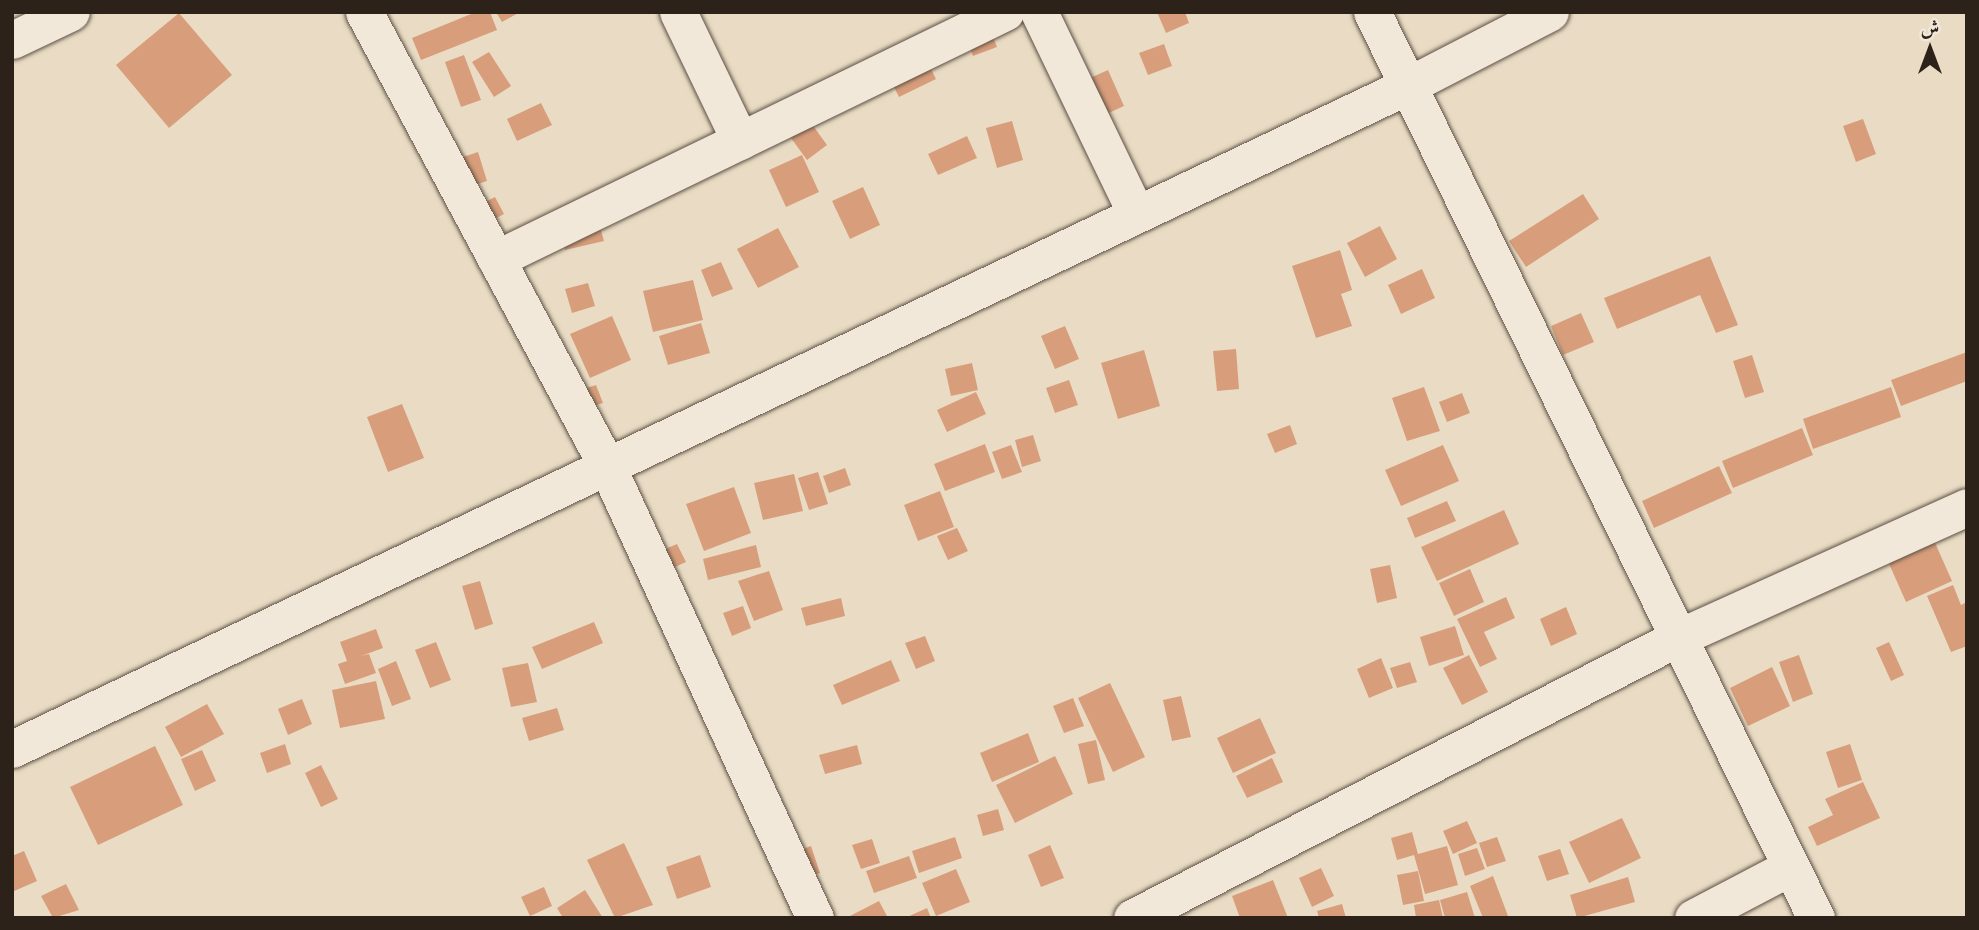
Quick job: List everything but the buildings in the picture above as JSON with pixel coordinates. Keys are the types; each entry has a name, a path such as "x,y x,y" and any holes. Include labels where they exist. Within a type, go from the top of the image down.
{"street":[{"path":"364,12 607,466 815,918"},
{"path":"678,12 740,141"},
{"path":"496,260 1005,12"},
{"path":"1039,12 1136,214"},
{"path":"1372,12 1405,87 1675,639 1816,918"},
{"path":"12,749 1405,87 1550,12"},
{"path":"12,40 54,16"},
{"path":"1132,918 1675,639 1967,507"},
{"path":"1693,918 1790,867"}]}
